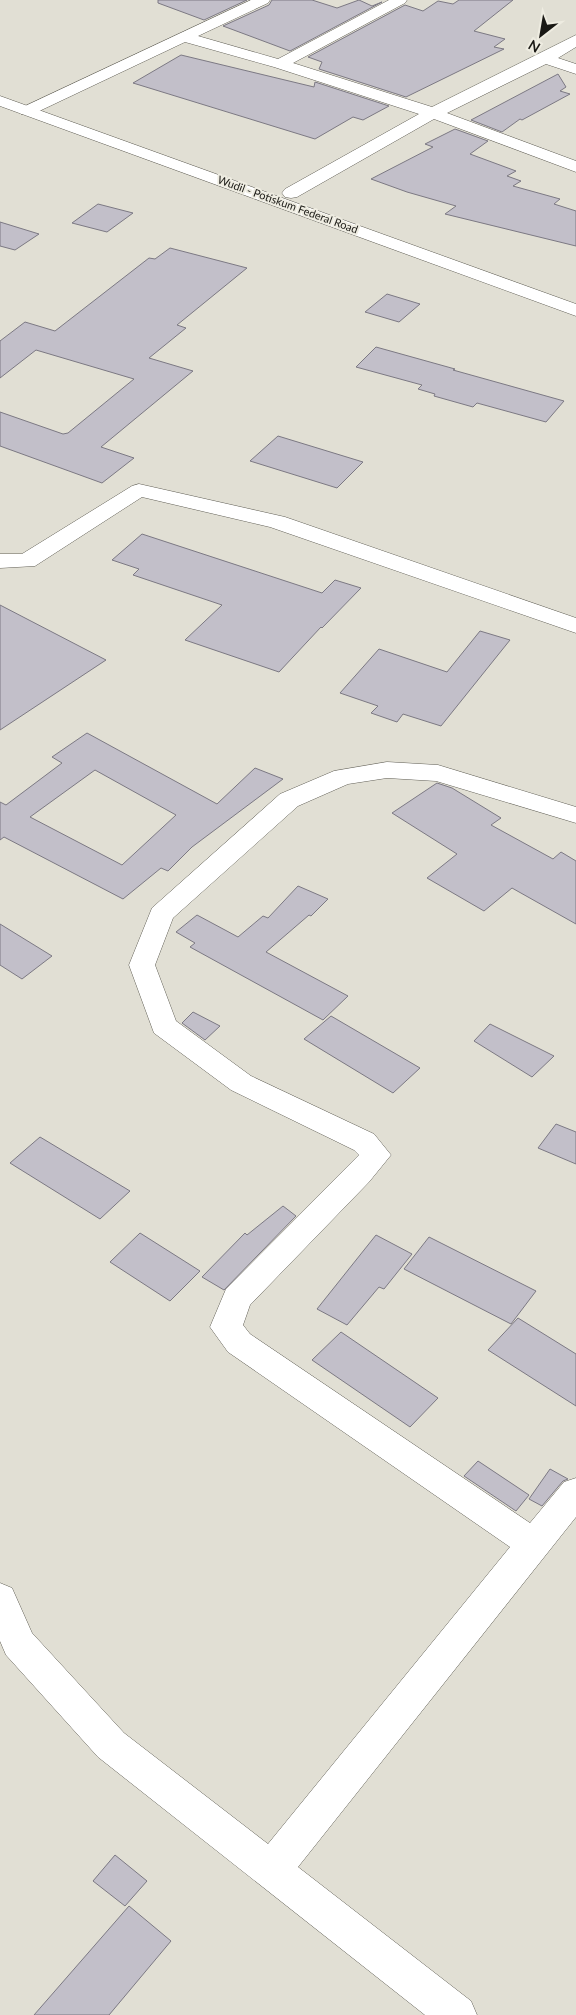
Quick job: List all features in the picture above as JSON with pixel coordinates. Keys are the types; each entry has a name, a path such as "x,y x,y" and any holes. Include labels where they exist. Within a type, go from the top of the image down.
{"street":[{"path":"34,108 263,0"},
{"path":"280,64 400,0"},
{"path":"183,37 280,64 433,114 576,167"},
{"path":"291,193 433,114 576,40"},
{"path":"544,58 576,69"},
{"name":"Wudil - Potiskum Federal Road","path":"0,90 34,108 576,299"},
{"name":"Wudil - Potiskum Federal Road","path":"0,101 34,108 291,193 308,205 576,310"},
{"path":"0,560 27,561 139,490 277,522 576,626"},
{"path":"534,1544 239,1343 226,1327 238,1298 376,1155 364,1142 241,1083 164,1026 142,965 161,914 289,800 343,777 387,770 438,773 576,815"},
{"path":"271,1870 576,1492"},
{"path":"0,1599 19,1644 111,1745 456,2015"}],"building":[{"path":"158,0 247,0 204,20 158,3"},
{"path":"272,0 312,0 337,8 359,0 372,6 382,2 290,51 223,26 269,5"},
{"path":"459,0 513,0 474,31 505,39 494,47 504,49 406,97 319,69 322,62 308,57 405,5 423,11 438,1 453,4"},
{"path":"181,55 314,87 315,82 389,106 363,120 353,117 315,139 133,83"},
{"path":"558,74 566,87 560,91 570,94 522,120 520,119 502,132 471,120"},
{"path":"455,129 488,141 470,154 516,171 507,176 521,181 513,186 560,199 554,204 576,211 576,246 445,214 456,206 371,179 433,147 425,144"},
{"path":"98,204 133,213 107,232 72,223"},
{"path":"0,222 39,234 15,250 0,246"},
{"path":"170,248 247,268 177,325 186,328 149,358 193,371 101,447 134,458 102,483 0,446 0,412 63,434 68,433 134,379 36,350 0,378 0,341 25,322 55,331 149,258 155,259"},
{"path":"387,294 420,304 399,322 365,312"},
{"path":"376,347 564,401 546,422 477,403 473,407 434,396 435,394 418,389 422,385 356,367"},
{"path":"278,436 363,462 337,488 250,461"},
{"path":"142,534 322,593 335,580 361,588 279,672 185,640 222,605 133,575 139,569 112,560"},
{"path":"0,605 106,660 0,730"},
{"path":"480,631 510,640 441,726 403,714 397,722 371,713 378,706 340,693 379,649 447,672"},
{"path":"87,733 217,804 255,768 283,779 192,847 168,871 161,868 123,899 4,837 0,840 0,802 6,805 62,763 52,757","holes":["95,770 176,815 122,865 30,817"]},
{"path":"437,783 452,788 501,818 491,825 553,859 561,852 576,861 576,924 512,888 484,911 427,878 457,854 392,813"},
{"path":"298,886 328,899 311,916 309,915 266,952 348,996 323,1020 190,947 195,943 176,932 197,915 238,937 263,916 268,918"},
{"path":"0,924 52,956 22,979 0,965"},
{"path":"193,1012 220,1026 205,1040 182,1023"},
{"path":"331,1016 420,1068 393,1093 304,1039"},
{"path":"490,1024 554,1056 532,1077 474,1041"},
{"path":"556,1124 576,1132 576,1164 538,1148"},
{"path":"40,1137 130,1191 100,1219 10,1163"},
{"path":"283,1206 296,1216 224,1290 202,1277 245,1233 247,1235"},
{"path":"140,1233 200,1271 170,1301 110,1262"},
{"path":"376,1235 412,1254 384,1289 379,1287 347,1325 317,1309"},
{"path":"429,1237 536,1291 511,1324 404,1269"},
{"path":"518,1318 576,1354 576,1406 488,1350"},
{"path":"341,1332 438,1398 410,1427 312,1360"},
{"path":"478,1461 529,1495 516,1511 464,1476"},
{"path":"550,1469 568,1479 563,1481 542,1506 529,1499"},
{"path":"115,1855 147,1881 125,1906 93,1881"},
{"path":"129,1906 171,1941 109,2015 34,2015"}]}
